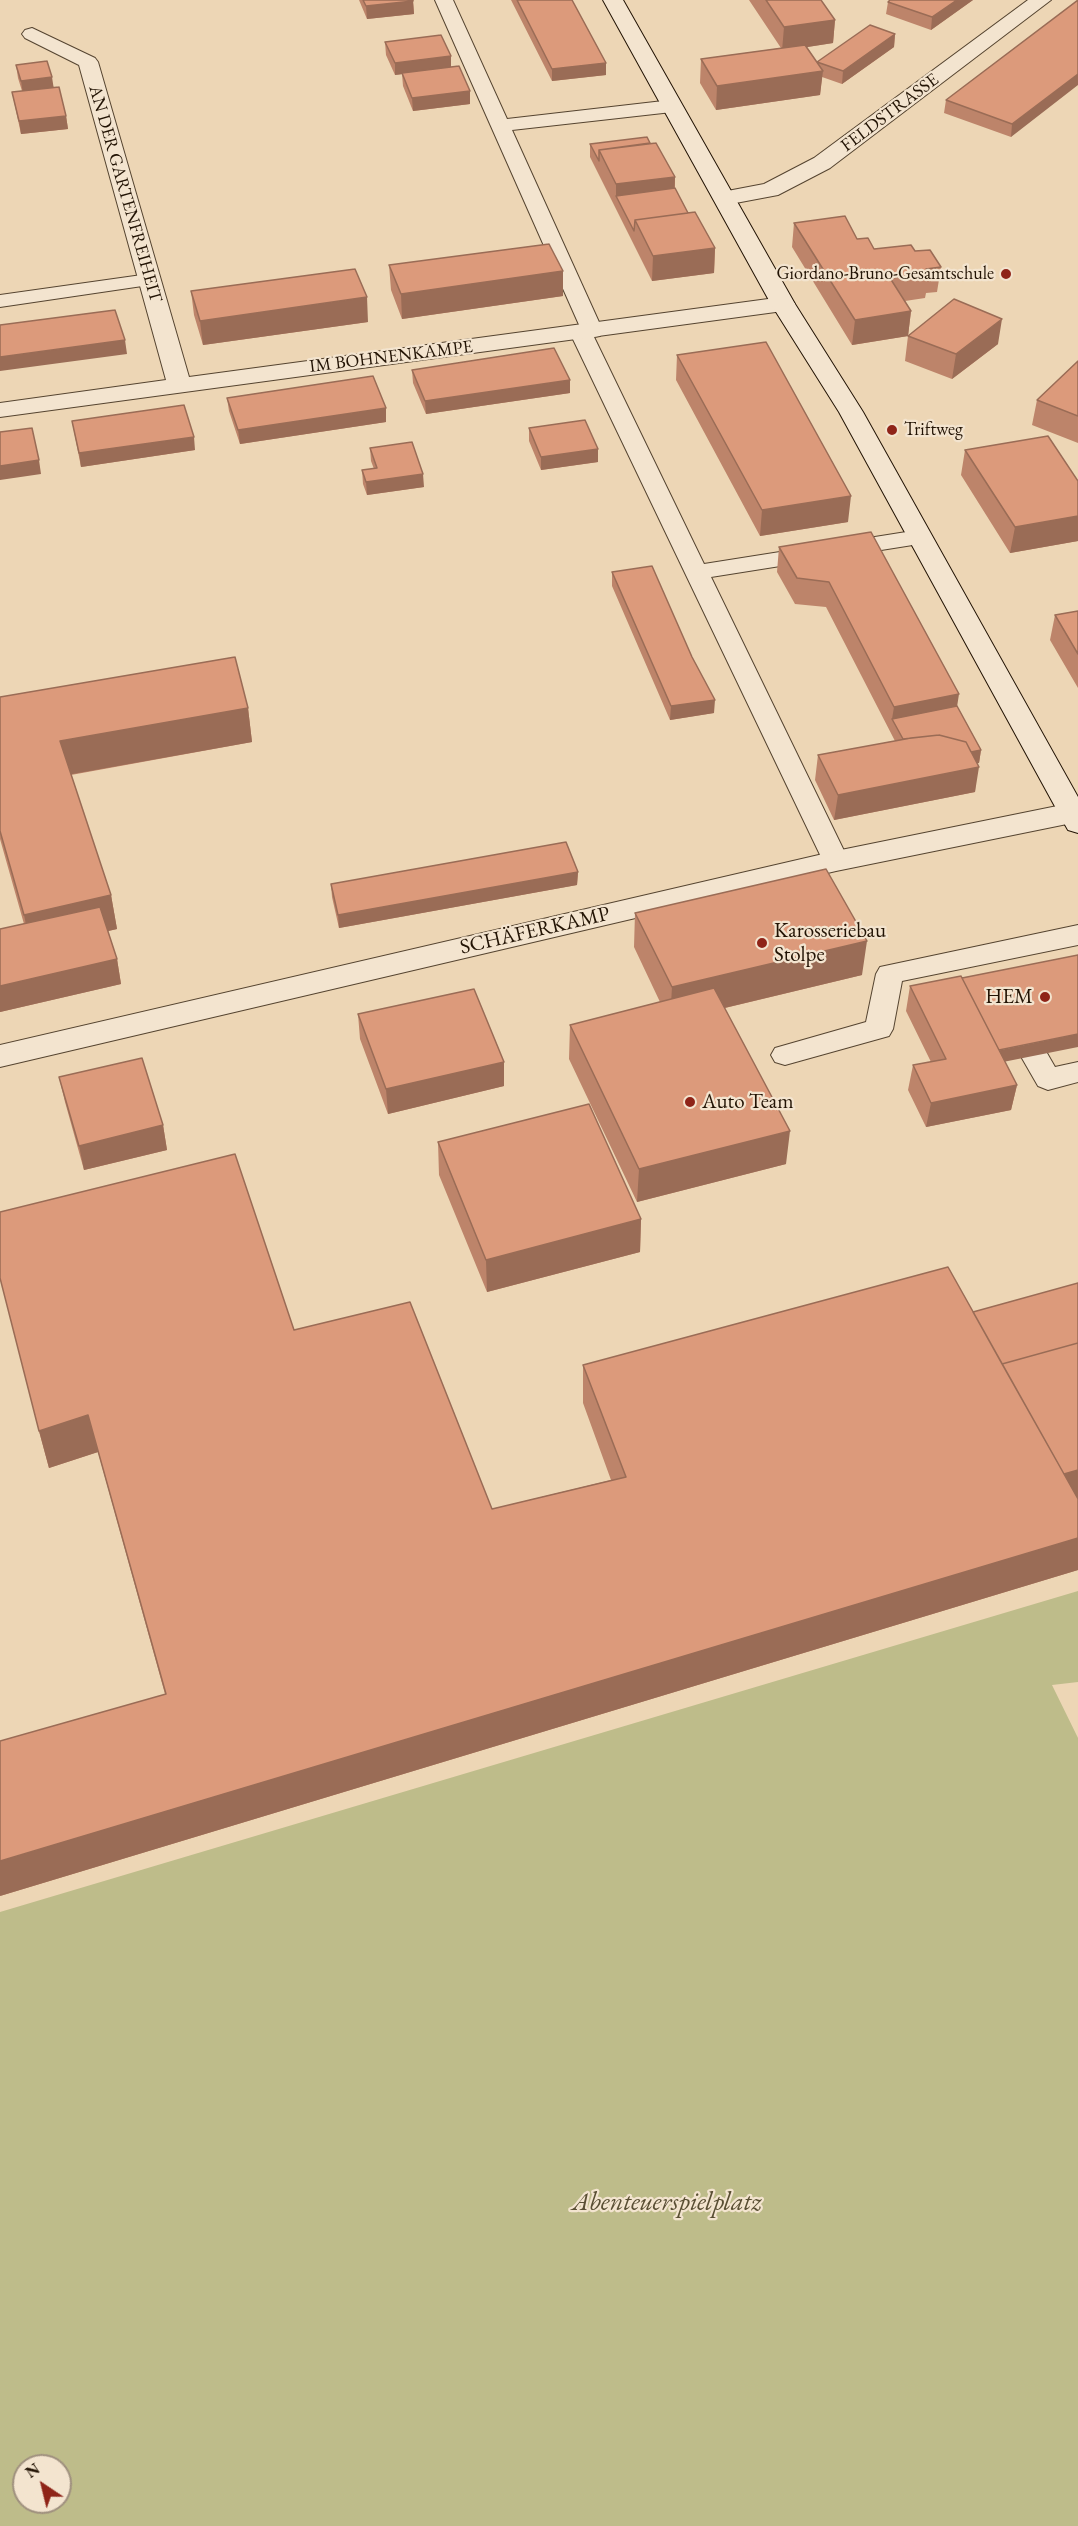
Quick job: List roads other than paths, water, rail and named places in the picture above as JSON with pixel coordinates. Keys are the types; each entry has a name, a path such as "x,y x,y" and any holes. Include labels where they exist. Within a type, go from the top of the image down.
{"street":[{"path":"613,0 783,304 851,412 1075,818"},
{"name":"FELDSTRASSE","path":"725,198 770,190 822,163 1041,0"},
{"name":"AN DER GARTENFREIHEIT","path":"32,34 88,63 179,385"},
{"name":"IM BOHNENKAMPE","path":"0,410 783,304"},
{"name":"SCHÄFERKAMP","path":"0,1056 836,861 1075,818"}],"lane":[{"path":"444,0 500,126 586,332 836,861"},
{"path":"500,126 672,106"},
{"path":"0,301 149,280"},
{"path":"698,572 919,537"},
{"path":"785,1055 879,1029 890,974 989,976 1078,935"},
{"path":"989,976 1048,1079 1078,1072"}],"place":[{"name":"Giordano-Bruno-Gesamtschule","path":"1006,274"},
{"name":"Triftweg","path":"892,430"},
{"name":"Karosseriebau Stolpe","path":"762,943"},
{"name":"HEM","path":"1045,997"},
{"name":"Auto Team","path":"690,1102"}],"park label":[{"name":"Abenteuerspielplatz","path":"667,2203"}]}
